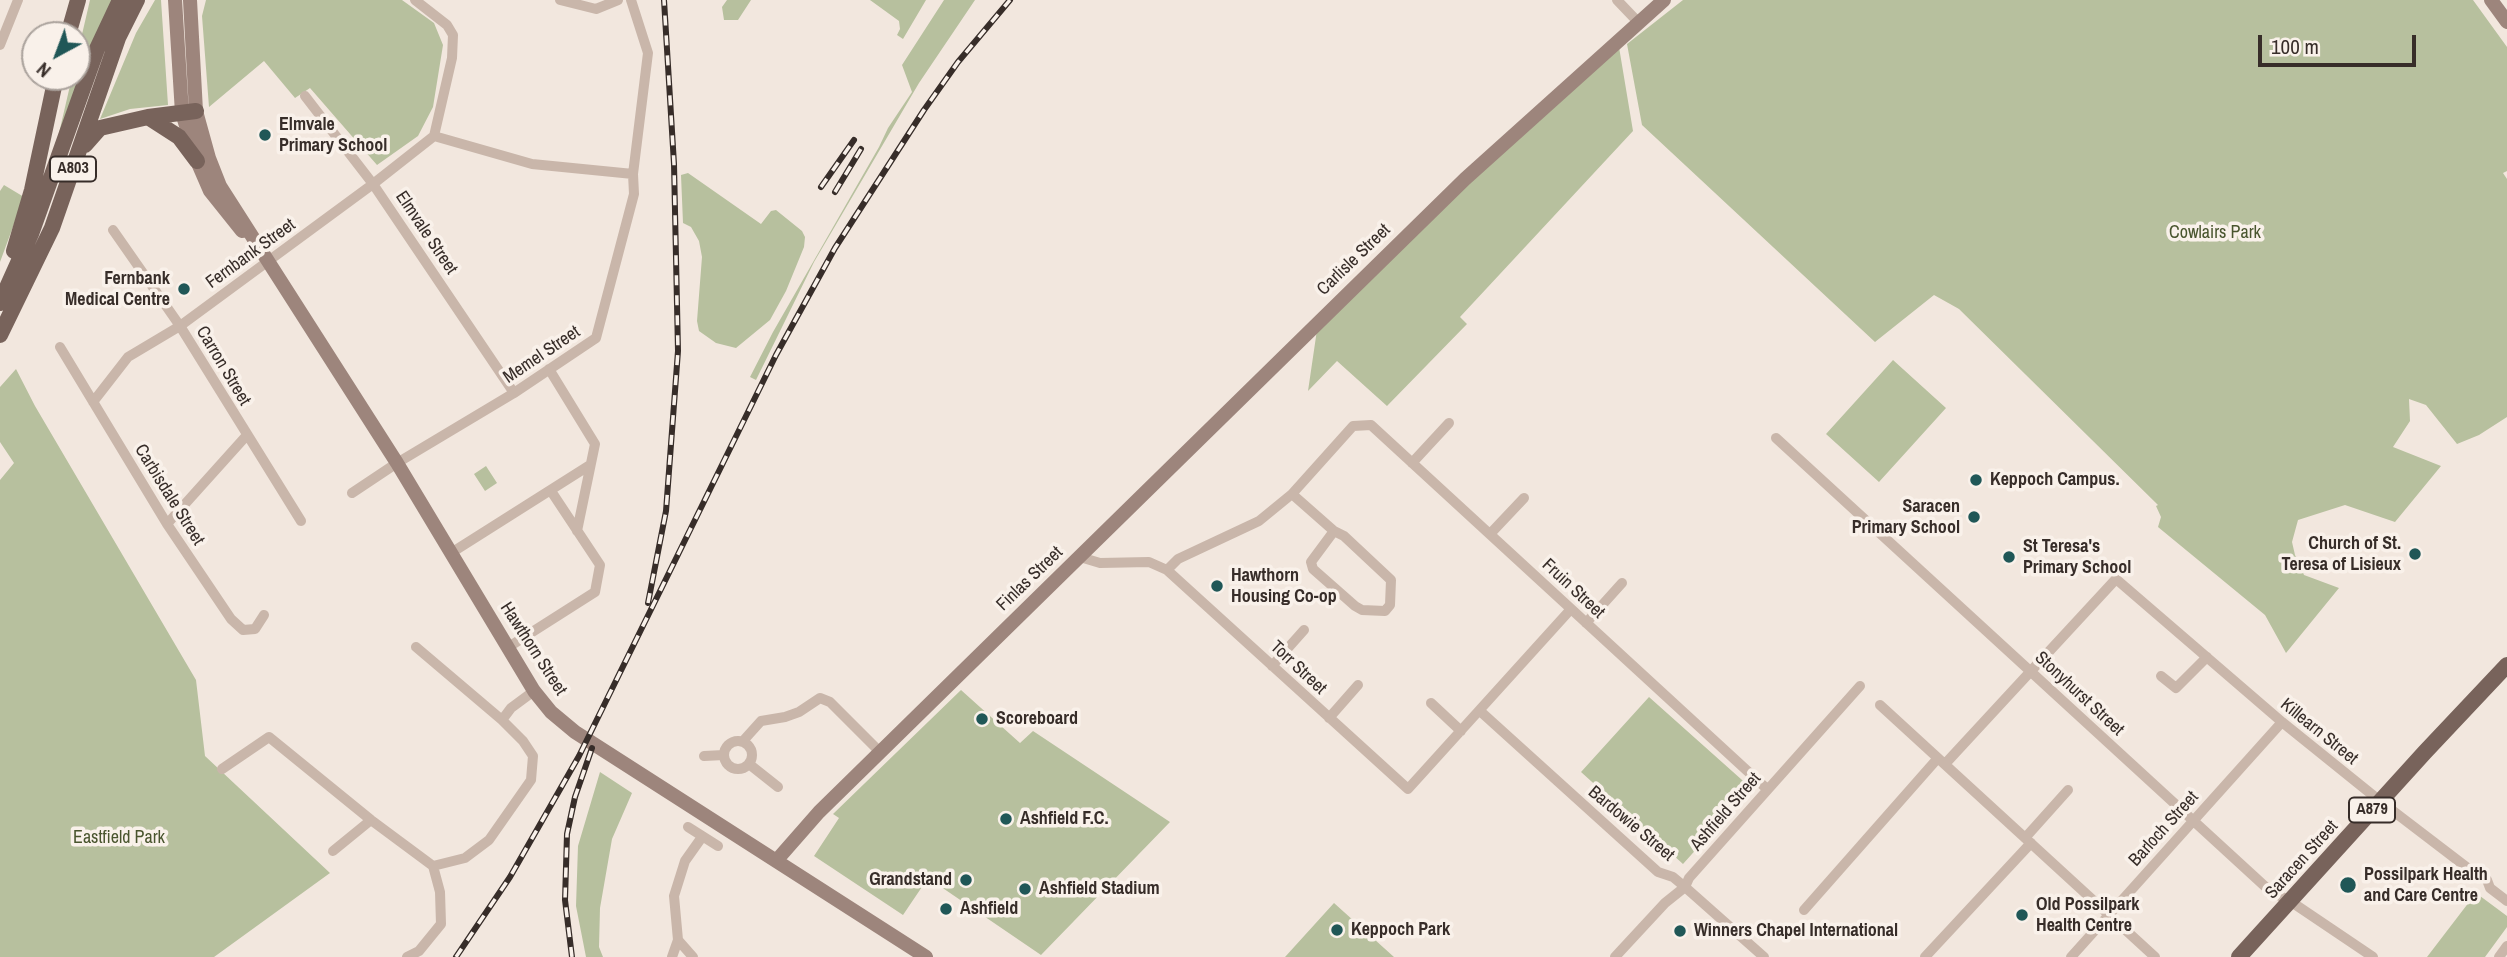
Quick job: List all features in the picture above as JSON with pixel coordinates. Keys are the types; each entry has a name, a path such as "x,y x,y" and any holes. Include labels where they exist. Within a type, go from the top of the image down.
{"main road":[{"path":"72,21 78,0"},
{"name":"A803","path":"0,302 31,234 97,50 120,0"},
{"name":"A803","path":"0,335 52,228 118,38 137,0"},
{"name":"Hawthorn Street","path":"175,0 197,161 210,191 228,216 269,260"},
{"name":"Hawthorn Street","path":"190,0 189,112 220,186 397,463 534,691 551,712 575,732 926,957"},
{"name":"Carlisle Street","path":"1080,557 1465,179 1664,0"},
{"path":"2491,0 2507,22"},
{"path":"0,302 32,190 54,91"},
{"name":"A803","path":"81,148 100,128 148,117 189,112"},
{"path":"148,117 179,137 197,161"},
{"name":"Finlas Street","path":"776,861 819,812 1080,557"},
{"name":"Saracen Street","path":"2239,957 2507,665"}],"street":[{"path":"415,0 447,25 453,35 452,58 434,136 532,164 634,174"},
{"path":"560,0 596,9 618,0"},
{"name":"Memel Street","path":"352,494 397,463 514,393 596,338 634,194 648,53 631,0"},
{"path":"1617,0 1638,22"},
{"path":"0,45 15,2"},
{"name":"Elmvale Street","path":"305,96 373,184 514,393"},
{"name":"Fernbank Street","path":"93,402 128,357 180,326 434,136"},
{"name":"Carron Street","path":"113,230 180,326 301,521"},
{"name":"Carbisdale Street","path":"60,347 167,524 231,619 243,630 255,629 264,615"},
{"path":"550,369 594,444 577,531"},
{"path":"1412,463 1449,423"},
{"name":"Fruin Street","path":"1292,494 1353,426 1371,425 1767,789"},
{"path":"167,524 247,435"},
{"name":"Stonyhurst Street","path":"1776,438 2270,891 2290,901 2373,957"},
{"path":"451,553 590,465"},
{"path":"507,648 596,592 600,565 551,491"},
{"path":"1167,570 1178,559 1259,521 1292,494 1334,531 1344,536 1391,580 1390,605 1385,611 1355,607 1313,569 1311,562 1334,531"},
{"path":"1489,534 1524,498"},
{"name":"Finlas Street","path":"1080,557 1100,563 1149,562 1167,570"},
{"name":"Torr Street","path":"1167,570 1408,789 1461,732"},
{"name":"Killearn Street","path":"2032,671 2116,579 2282,722 2380,801 2487,880 2490,888 2507,901"},
{"path":"1586,622 1622,583"},
{"path":"1431,703 1461,732 1571,609"},
{"path":"1272,666 1304,630"},
{"path":"416,647 502,720 523,741 533,756 531,780 489,840 465,858 433,866"},
{"path":"2161,676 2176,688 2207,657"},
{"path":"1804,910 1942,761 2032,671"},
{"path":"1329,718 1358,685"},
{"name":"Ashfield Street","path":"1615,957 1665,903 1685,887 1689,878 1860,686"},
{"path":"502,720 511,708 534,691"},
{"path":"724,755 730,743 743,741 761,721 799,712 820,698 830,702 880,752"},
{"path":"1880,705 2155,957"},
{"name":"Bardowie Street","path":"1480,710 1658,872 1673,877 1764,957"},
{"name":"Barloch Street","path":"2071,957 2282,722"},
{"path":"222,769 269,737 371,820 433,866 440,892 441,925 419,951 407,957"},
{"path":"724,755 731,767 741,769 749,764 752,751 743,741"},
{"path":"704,756 724,755"},
{"path":"749,764 778,787"},
{"path":"1925,957 2028,840 2068,790"},
{"path":"333,850 371,820"},
{"path":"688,827 718,846"},
{"path":"672,957 678,940 674,896 678,878 685,861 702,837"},
{"path":"678,940 693,957"},
{"path":"2499,957 2507,946"}],"green space":[{"path":"90,0 113,0 91,56 91,21 85,21"},
{"path":"155,0 161,0 168,105 130,109 100,119 136,33"},
{"path":"206,0 402,0 434,23 443,45 433,107 418,136 377,165 310,88 295,98 264,61 209,107 202,16"},
{"path":"727,0 751,0 738,20 724,20 722,7"},
{"path":"870,0 926,0 903,39 897,35 900,29 899,21"},
{"path":"944,0 975,0 919,83 814,262 756,380 750,377 888,128 912,92 902,65"},
{"name":"Cowlairs Park","path":"1683,0 2473,0 2507,47 2507,171 2503,173 2507,179 2507,417 2479,435 2457,444 2426,405 2409,399 2410,421 2393,447 2441,466 2395,522 2345,505 2298,520 2292,542 2304,575 2339,588 2286,653 2265,615 2158,527 2161,517 2156,506 2158,505 1959,309 1934,295 1875,342 1642,125 1627,44"},
{"path":"1618,41 1633,131 1460,317 1467,324 1387,406 1337,361 1308,391 1318,323"},
{"path":"69,91 77,91 56,146"},
{"path":"688,173 761,224 771,211 776,210 802,231 805,237 804,247 786,291 770,320 736,348 716,343 699,331 697,321 702,257 699,241 691,227 683,223 681,175"},
{"path":"4,185 24,197 0,262 0,191"},
{"path":"1893,360 1946,408 1879,482 1826,434"},
{"name":"Eastfield Park","path":"16,369 196,680 205,756 330,873 214,957 0,957 0,480 14,463 0,442 0,387"},
{"path":"486,466 497,483 485,491 474,474"},
{"name":"Ashfield Stadium","path":"961,690 1020,743 1033,731 1170,822 1041,955 928,878 903,915 814,856 839,818 833,814"},
{"path":"1649,697 1751,788 1683,864 1581,772"},
{"path":"600,772 632,793 612,839 600,908 599,947 603,957 586,957 576,906 578,846"},
{"path":"2476,893 2507,916 2507,927 2485,957 2427,957"},
{"name":"Keppoch Park","path":"1334,903 1394,957 1285,957"}],"railway":[{"path":"648,603 666,511 678,351 674,164 664,0"},
{"path":"456,957 510,877 579,756 776,355 835,248 924,110 958,62 1010,0"},
{"path":"821,187 854,140"},
{"path":"835,192 861,149"},
{"path":"572,957 565,900 567,834 575,797 592,748"}],"place":[{"name":"Elmvale Primary School","path":"265,135"},
{"name":"Fernbank Medical Centre","path":"184,289"},
{"name":"Keppoch Campus.","path":"1976,480"},
{"name":"Saracen Primary School","path":"1974,517"},
{"name":"Church of St. Teresa of Lisieux","path":"2415,554"},
{"name":"St Teresa's Primary School","path":"2009,557"},
{"name":"Hawthorn Housing Co-op","path":"1217,586"},
{"name":"Scoreboard","path":"982,719"},
{"name":"Ashfield F.C.","path":"1006,819"},
{"name":"Grandstand","path":"966,880"},
{"name":"Possilpark Health and Care Centre","path":"2348,885"},
{"name":"Ashfield Stadium","path":"1025,889"},
{"name":"Ashfield","path":"946,909"},
{"name":"Old Possilpark Health Centre","path":"2022,915"},
{"name":"Keppoch Park","path":"1337,930"},
{"name":"Winners Chapel International","path":"1680,931"}]}
